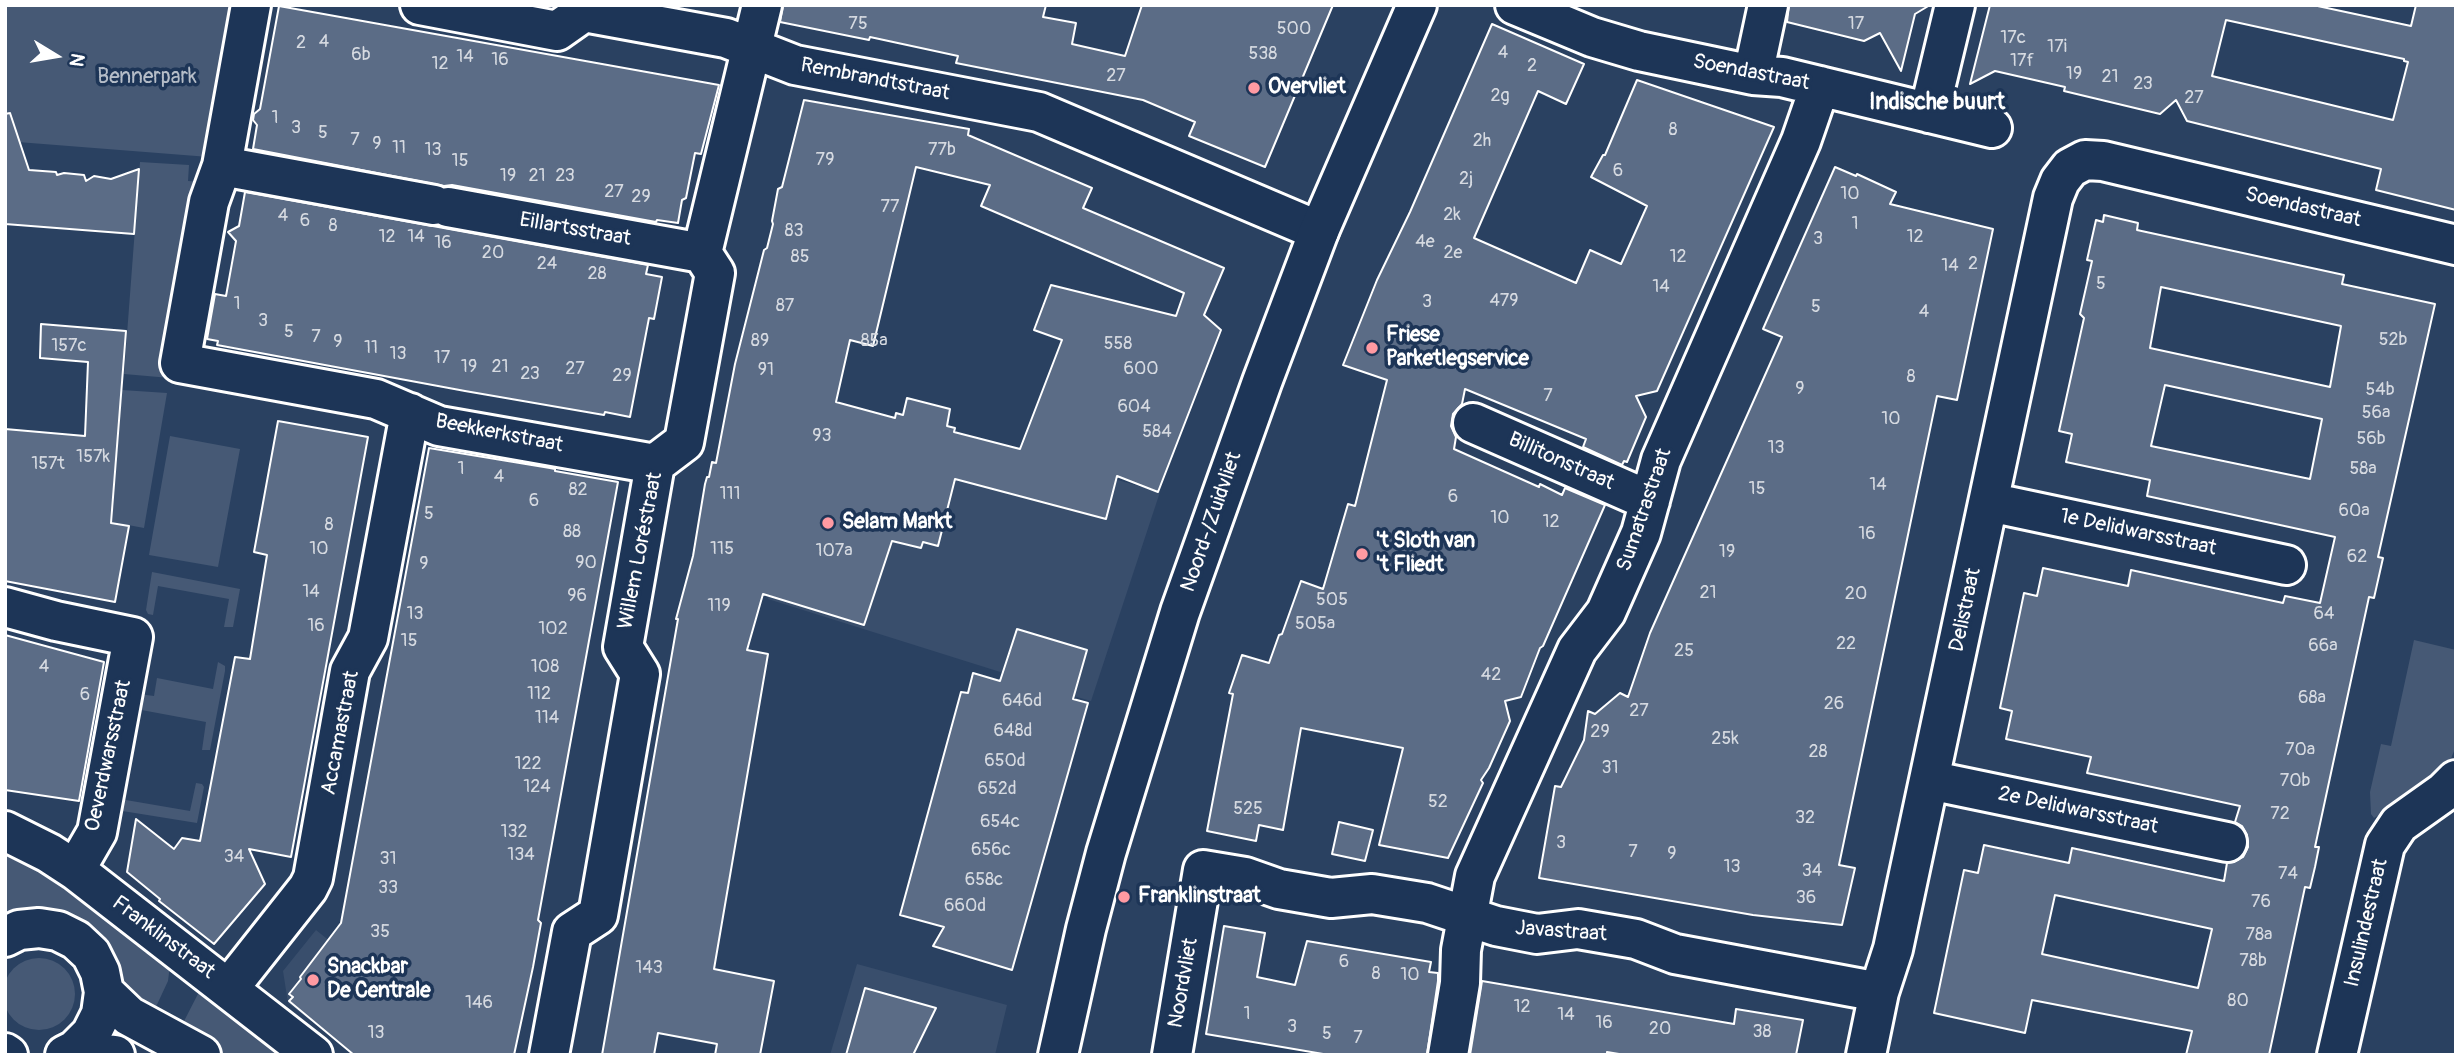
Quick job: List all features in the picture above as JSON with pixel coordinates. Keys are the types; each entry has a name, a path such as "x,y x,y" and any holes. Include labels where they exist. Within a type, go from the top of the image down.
{"street":[{"path":"222,166 251,5"},
{"name":"Rembrandtstraat","path":"420,5 557,31 583,8 726,38 795,65 1039,112 1319,231"},
{"path":"702,253 762,5"},
{"name":"Noord-/Zuidvliet","path":"1058,1055 1082,943 1106,853 1164,662 1244,432 1319,231 1417,5"},
{"name":"Soendastraat","path":"1515,5 1611,43 1753,75 1782,77 1992,128"},
{"path":"1753,75 1768,5"},
{"path":"1929,113 1955,5"},
{"name":"Sumatrastraat","path":"1448,1055 1460,983 1461,950 1475,876 1577,650 1606,612 1641,533 1661,460 1801,142 1820,86"},
{"name":"Soendastraat","path":"2070,168 2085,160 2103,161 2456,245"},
{"name":"Eillartsstraat","path":"222,166 702,253"},
{"name":"Beekkerkstraat","path":"222,166 209,202 180,363 376,399 439,426 655,464"},
{"name":"Delistraat","path":"1866,1055 1879,992 1893,949 2053,198 2060,181 2070,168"},
{"name":"Willem Loréstraat","path":"549,1055 572,932 598,915 601,902 640,674 622,648 655,464 684,442 715,273 702,253"},
{"name":"Accamastraat","path":"229,988 313,878 350,671 368,638 410,413"},
{"name":"Billitonstraat","path":"1472,423 1650,501"},
{"name":"1e Delidwarsstraat","path":"1989,502 2286,565"},
{"name":"Oeverdwarsstraat","path":"5,607 132,638 97,832 75,870"},
{"name":"2e Delidwarsstraat","path":"1929,780 2227,842"},
{"name":"Insulindestraat","path":"2337,1055 2385,845 2399,824 2444,792 2456,780"},
{"name":"Franklinstraat","path":"5,831 49,853 75,870 313,1055"},
{"name":"Javastraat","path":"1202,870 1245,877 1279,888 1331,898 1372,894 1427,904 1496,926 1538,934 1578,929 1636,939 1675,954 1879,992"},
{"name":"Noordvliet","path":"1172,1055 1202,870"},
{"path":"10,932 39,928 58,931 76,940 91,954 100,972 104,992 101,1014 91,1034 70,1052"},
{"path":"104,992 129,1016 201,1055"},
{"path":"70,1052 115,1055"}],"shaded area":[{"path":"896,417 1160,492 1091,701 1013,679 1013,676 768,599 802,468 886,457"},
{"path":"316,930 331,942 367,949 311,1021 288,1003 283,971"},
{"path":"857,964 1007,1005 995,1055 830,1055"}],"green space":[{"name":"Bennerpark","path":"5,5 236,5 209,157 5,141"},
{"path":"140,162 189,165 188,181 205,182 170,378 124,374"},
{"path":"122,390 167,393 144,528 112,522"},
{"path":"170,436 240,449 218,567 149,555"},
{"path":"152,572 240,589 233,627 224,627 229,599 158,586 153,615 148,614 146,610"},
{"path":"2414,640 2456,650 2456,746 2446,771 2437,779 2374,818 2371,814 2370,792 2381,744 2391,746"},
{"path":"218,662 225,666 225,671 210,750 202,750 206,722 136,709 139,694 154,696 157,678 213,689"},
{"path":"196,783 204,787 197,823 110,809 120,799 190,811"},
{"path":"5,852 40,865 170,965 168,981 154,1011 126,990 110,951 18,912 5,913"},
{"path":"39,958 59,964 69,974 75,994 69,1014 59,1024 39,1030 19,1024 9,1014 3,994 9,974 19,964"},
{"path":"200,990 287,1055 224,1055 182,1031 181,1027"}],"building":[{"path":"783,5 1046,5 1043,17 1076,23 1072,44 1125,56 1142,5 1333,5 1265,167 1189,136 1195,122 1143,100 956,63 958,56 870,37 869,40 780,22"},
{"path":"1789,5 1930,5 1915,14 1901,71 1880,33 1864,41 1787,22"},
{"path":"1990,5 2313,5 2411,26 2416,5 2456,5 2456,210 2376,190 2381,169 2187,121 2176,100 2160,114 2064,91 2065,87 1995,71 1970,84","holes":["2226,20 2408,62 2393,120 2212,76"]},
{"path":"279,6 719,85 701,154 695,153 678,223 656,222 452,185 444,186 253,149 257,125 253,120 254,114 260,109"},
{"path":"1492,24 1584,64 1566,104 1538,91 1474,238 1576,283 1590,250 1621,264 1647,206 1591,177 1605,155 1637,80 1774,127 1657,391 1636,396 1646,417 1627,462 1624,461 1622,465 1583,447 1586,439 1465,389 1462,404 1453,414 1451,426 1456,437 1454,449 1539,487 1540,484 1562,495 1565,488 1605,505 1540,648 1521,697 1505,701 1510,721 1448,858 1379,845 1403,748 1301,728 1283,830 1259,825 1256,841 1207,831 1233,694 1229,693 1242,655 1269,663 1301,581 1323,589 1348,504 1355,506 1387,380 1343,365 1377,280 1410,212"},
{"path":"804,100 969,129 968,135 1092,188 1083,208 1224,268 1204,315 1221,330 1158,492 1117,476 1106,519 955,479 938,546 923,542 921,548 892,541 864,625 763,594 747,650 768,654 714,969 774,981 760,1055 715,1055 717,1044 658,1033 654,1055 602,1055 676,619 693,556 705,484 712,462 716,463 735,364 773,224 778,189 782,187","holes":["916,167 990,185 981,206 1184,293 1176,316 1051,285 1034,330 1062,340 1020,449 954,432 955,428 947,426 950,409 907,398 903,415 896,413 895,418 836,402 850,340 873,346"]},
{"path":"10,113 29,170 56,172 57,175 84,175 86,181 94,176 111,179 139,169 134,234 5,224 5,114"},
{"path":"1835,167 1896,192 1890,204 1993,229 1957,400 1937,396 1839,865 1855,868 1842,925 1753,915 1539,878 1555,786 1561,787 1584,740 1588,711 1595,714 1620,693 1628,697 1650,633 1782,337 1763,329"},
{"path":"245,192 648,265 646,274 662,277 654,319 649,318 630,417 465,391 217,345 218,341 207,339 215,294 226,296 236,241 228,232 239,226"},
{"path":"2104,215 2138,223 2137,230 2344,275 2342,284 2435,304 2378,557 2383,558 2374,598 2369,597 2315,847 2319,847 2315,867 2310,888 2305,887 2269,1055 2186,1055 2192,1031 2032,1000 2025,1033 1934,1013 1964,870 1978,873 1984,845 2069,863 2072,848 2224,881 2227,863 2243,857 2248,847 2247,835 2242,826 2235,822 2240,806 2087,773 2091,757 2006,739 2012,711 2000,708 2024,593 2037,596 2043,568 2128,586 2131,570 2283,603 2285,596 2320,603 2335,537 2147,496 2150,480 2066,462 2072,434 2059,431 2084,318 2080,314 2092,261 2087,260 2096,220 2103,222","holes":["2161,287 2341,326 2330,387 2150,348","2165,385 2322,419 2310,479 2151,446","2055,895 2212,929 2198,988 2042,954"]},
{"path":"41,324 126,331 111,523 129,526 115,602 5,581 5,429 85,436 88,362 40,358"},
{"path":"278,421 368,437 291,857 249,849 265,884 214,944 127,872 136,819 174,849 182,838 200,841 235,657 250,659 267,555 254,552"},
{"path":"429,448 618,482 538,920 541,923 514,1055 354,1055 289,1001 293,997 289,994 300,977 341,923"},
{"path":"1017,629 1087,650 1073,699 1088,703 1012,970 933,946 944,927 900,915 961,692 968,693 973,673 1000,681"},
{"path":"5,635 104,662 79,801 5,790"},
{"path":"1339,822 1373,830 1365,861 1332,854"},
{"path":"1224,926 1265,933 1257,977 1295,985 1307,941 1431,962 1429,972 1438,973 1438,981 1427,1055 1329,1055 1206,1034"},
{"path":"1482,981 1734,1024 1736,1009 1803,1020 1796,1055 1625,1055 1607,1052 1607,1055 1470,1055"},
{"path":"865,988 936,1008 913,1055 846,1055"}],"place":[{"name":"Overvliet","path":"1254,88"},
{"name":"Friese Parketlegservice","path":"1372,348"},
{"name":"Selam Markt","path":"828,523"},
{"name":"'t Sloth van 't Fliedt","path":"1362,554"},
{"name":"Franklinstraat","path":"1124,897"},
{"name":"Snackbar De Centrale","path":"313,980"}],"district":[{"name":"Indische buurt","path":"1937,103"}]}
